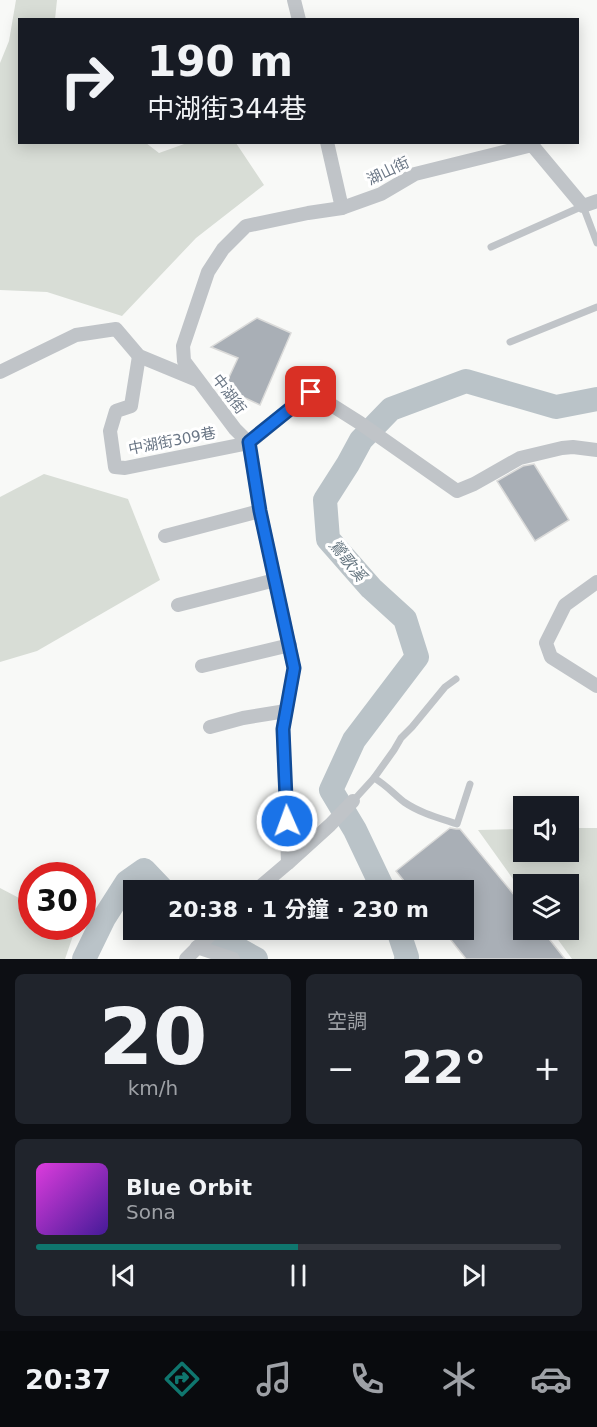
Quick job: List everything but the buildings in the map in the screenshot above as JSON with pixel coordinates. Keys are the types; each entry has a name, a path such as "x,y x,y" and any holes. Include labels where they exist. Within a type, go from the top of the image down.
{"street":[{"path":"294,0 298,18"},
{"path":"327,144 342,208"},
{"name":"湖山街","path":"342,208 381,194 415,174 532,145 583,206"},
{"path":"583,206 597,201"},
{"name":"中湖街","path":"249,442 235,429 184,361 183,346 208,272 223,249 246,226 342,208"},
{"path":"0,372 76,335 116,329 139,356 198,380"},
{"name":"中湖街309巷","path":"139,356 131,405 116,411 110,431 115,466 125,468 249,442"},
{"path":"288,863 283,729 294,668 260,511 249,442 311,392 360,423 457,491 520,458 562,448 597,450"},
{"path":"165,536 260,511"},
{"path":"178,604 275,580"},
{"path":"597,582 565,605 546,643 551,657 597,686"},
{"path":"202,666 290,645"},
{"path":"210,727 243,718 286,711"},
{"path":"268,880 330,825 353,801"},
{"path":"186,959 204,940"},
{"path":"200,944 233,959"}],"lane":[{"path":"491,247 583,206 597,243"},
{"path":"510,342 597,306"},
{"path":"353,801 374,778 401,738 445,687 456,679"},
{"path":"374,778 421,812 457,824 470,784"}],"shaded area":[{"path":"16,0 57,0 55,18 18,18 18,144 147,144 159,153 184,144 237,144 264,185 196,238 122,316 47,292 0,290 0,63 9,41"},
{"path":"44,474 128,499 160,580 37,651 0,662 0,497"},
{"path":"579,828 597,828 597,959 572,959 558,940 579,940 579,874 513,874 513,879 478,830 513,829 513,862 579,862"},
{"path":"0,888 18,897 18,940 72,940 65,959 0,959"}],"waterway":[{"name":"鶯歌溪","path":"379,880 355,830 331,790 354,740 417,657 405,619 371,588 328,539 325,500 361,440 391,409 466,381 556,407 597,399"},
{"name":"鶯歌溪","path":"130,880 144,870 154,880"},
{"name":"鶯歌溪","path":"84,959 104,918 123,888"},
{"name":"鶯歌溪","path":"222,940 256,959"},
{"name":"鶯歌溪","path":"401,940 406,959"}],"route":[{"path":"287,821 283,729 294,668 260,511 249,442 311,392"}]}
